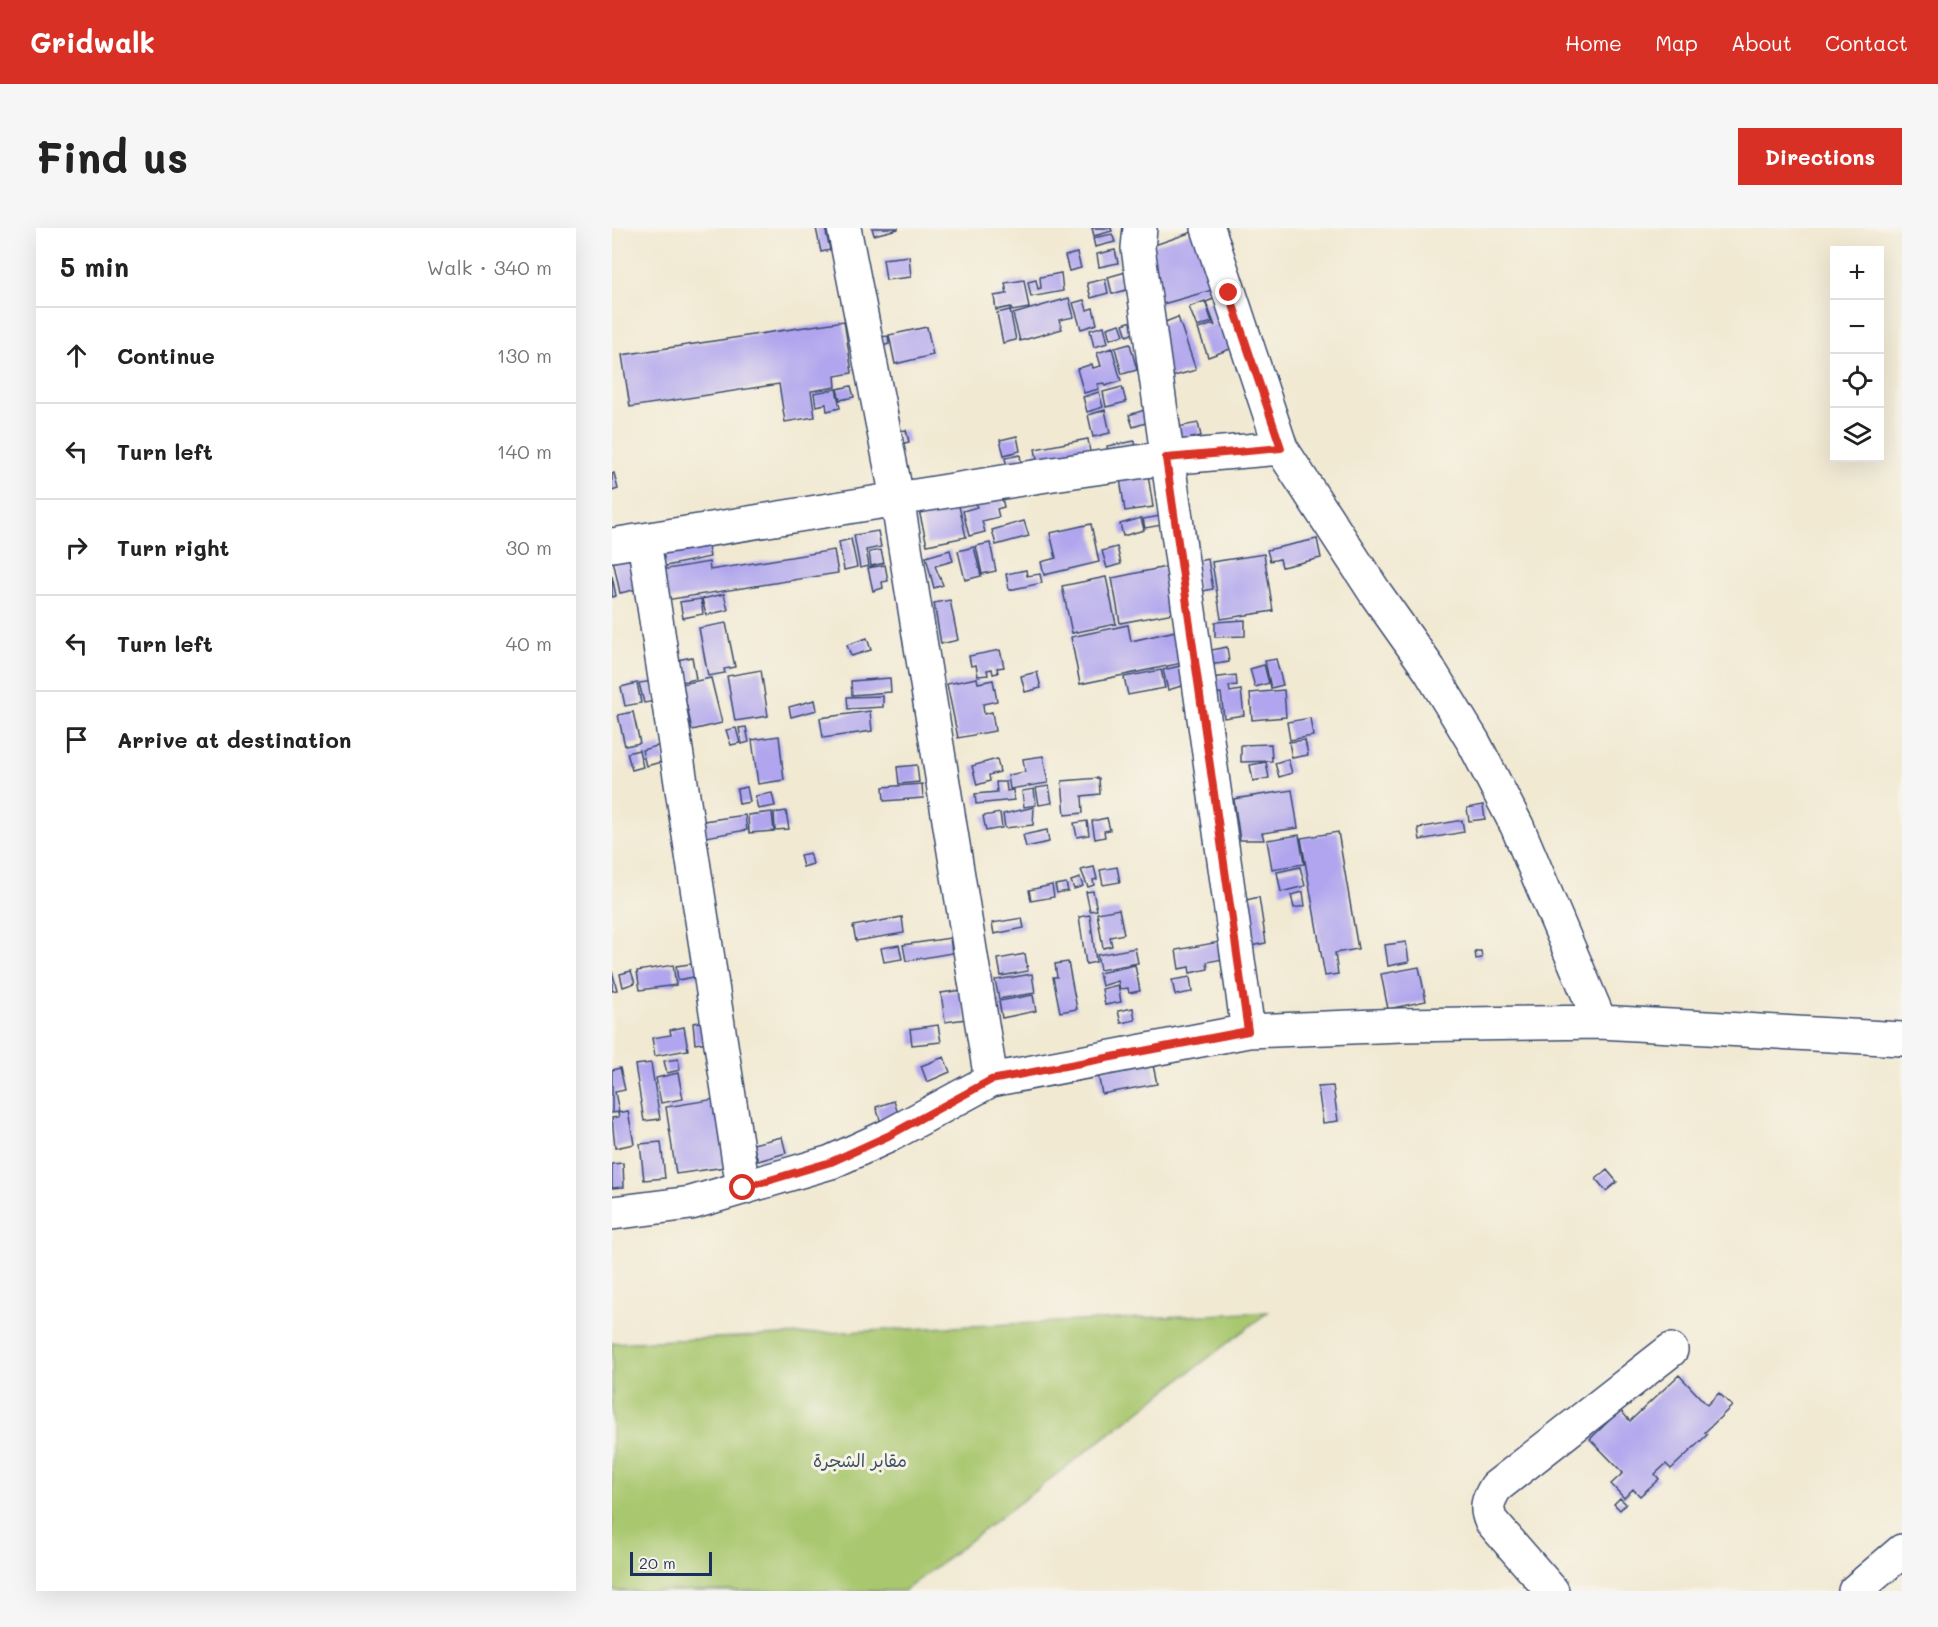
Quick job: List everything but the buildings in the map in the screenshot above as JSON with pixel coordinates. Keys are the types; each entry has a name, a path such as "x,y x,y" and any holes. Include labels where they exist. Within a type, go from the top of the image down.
{"street":[{"path":"844,228 897,498 991,1080"},
{"path":"1140,228 1138,248 1166,458 1248,1031"},
{"path":"1208,228 1281,448 1376,594 1429,669 1474,743 1517,826 1600,1022"},
{"path":"612,544 644,541 897,498 1166,458 1281,448"},
{"path":"644,541 743,1188"},
{"path":"612,1213 691,1203 831,1162 888,1136 991,1080 1248,1031 1401,1025 1600,1022 1902,1039"},
{"path":"1552,1591 1491,1521 1486,1510 1489,1497 1496,1487 1671,1350"},
{"path":"1855,1591 1902,1551"}],"green space":[{"name":"مقابر الشجرة","path":"1268,1312 904,1591 612,1591 612,1343"}],"route":[{"path":"743,1188 831,1162 888,1136 991,1080 1248,1031 1166,458 1281,448 1229,293"}]}
